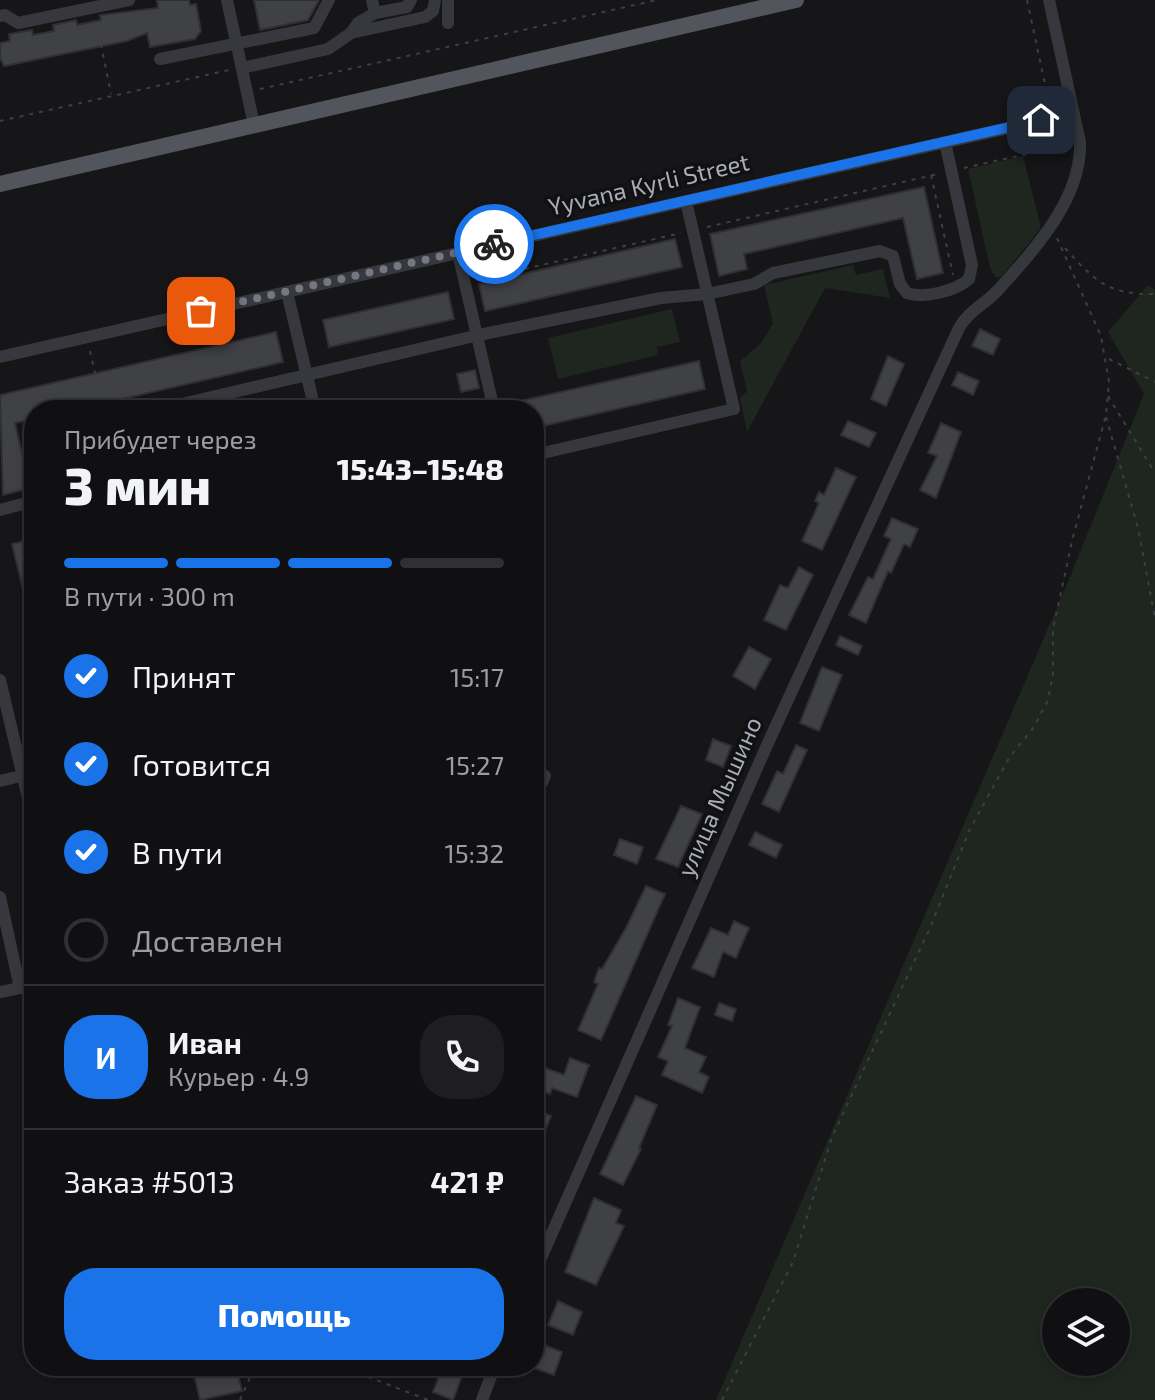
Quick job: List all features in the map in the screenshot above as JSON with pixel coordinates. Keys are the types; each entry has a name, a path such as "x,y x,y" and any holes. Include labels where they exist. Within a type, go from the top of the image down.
{"main road":[{"path":"0,184 796,0"}],"street":[{"path":"0,16 5,15 18,23 129,0"},
{"path":"227,0 254,125"},
{"path":"160,59 314,28 329,0"},
{"path":"242,68 328,49 351,33 374,7 407,7 411,0"},
{"path":"351,33 425,17 433,11 435,0"},
{"path":"448,0 448,23"},
{"name":"улица Мышино","path":"544,1251 768,743 962,322 998,291 1048,228 1074,186 1081,163 1080,142 1049,0"},
{"name":"Yyvana Kyrli Street","path":"0,357 1074,113"},
{"path":"199,400 479,335 661,298 707,294 754,284 773,273 880,251 893,256 900,284 907,293 919,296 956,288 969,279 972,269 945,142"},
{"path":"544,453 734,409 686,201"},
{"path":"458,253 492,400"},
{"path":"287,292 313,400"},
{"path":"0,510 24,504"},
{"path":"0,680 24,761"},
{"path":"0,781 24,775"},
{"path":"0,897 20,988 0,992"},
{"path":"482,1400 491,1376"}],"path":[{"path":"247,92 657,0"},
{"path":"1027,0 1045,84 1036,96 1048,149"},
{"path":"101,44 112,96"},
{"path":"0,121 242,68"},
{"path":"465,282 1080,142"},
{"path":"931,175 956,288"},
{"path":"1048,228 1094,280 1126,295 1155,294"},
{"path":"722,1400 793,1262 809,1220 832,1137 930,928 969,831 993,785 1034,727 1048,700 1053,674 1053,629 1073,537 1106,415 1108,395 1108,359 1062,244"},
{"path":"87,337 95,373"},
{"path":"1108,359 1155,382"},
{"path":"1108,395 1155,473"},
{"path":"1106,415 1138,528 1155,618"},
{"path":"240,1400 251,1376"},
{"path":"366,1376 428,1400"}],"shaded area":[{"path":"1023,156 1041,228 1002,276 996,278 990,268 968,169"},
{"path":"853,265 856,275 883,269 890,298 825,288 747,432 740,398 747,391 740,361 760,344 773,324 764,285"},
{"path":"1148,285 1155,290 1155,1400 716,1400 1065,589 1144,394 1108,332"},
{"path":"672,309 680,342 657,347 658,355 558,379 548,338"}],"building":[{"path":"157,0 189,0 190,5 196,4 201,31 195,39 150,47 147,33 127,41 4,66 0,58 0,43 10,41 9,34 32,30 33,35 54,31 53,25 76,20 77,25 101,20 100,15 158,8"},
{"path":"254,0 319,0 308,20 260,30"},
{"path":"924,187 943,273 917,279 903,218 744,254 747,269 719,276 710,234"},
{"path":"675,239 682,267 485,311 479,284"},
{"path":"448,292 454,319 329,347 323,320"},
{"path":"980,329 1000,339 993,355 972,346"},
{"path":"276,332 283,362 118,400 24,400 24,421 15,423 24,462 24,490 3,495 0,395"},
{"path":"888,356 904,364 886,406 871,399"},
{"path":"699,361 705,389 544,426 544,400 524,400"},
{"path":"475,370 479,388 461,392 457,374"},
{"path":"958,372 979,381 973,395 952,385"},
{"path":"848,421 876,433 869,447 841,435"},
{"path":"941,423 961,432 936,498 920,490 937,456 928,453"},
{"path":"836,468 856,477 822,550 802,541 819,503 815,501 819,492 824,495"},
{"path":"892,518 918,529 910,547 904,544 891,573 888,571 866,623 849,615 868,577 873,579 891,539 884,536"},
{"path":"24,541 24,593 12,544"},
{"path":"799,567 813,575 786,630 764,620 780,585 788,588"},
{"path":"840,636 862,646 858,655 836,645"},
{"path":"749,647 771,659 755,689 733,676"},
{"path":"822,667 842,675 819,731 800,723"},
{"path":"713,739 731,746 723,767 706,760"},
{"path":"796,745 807,750 779,812 762,804 777,771 783,774"},
{"path":"681,806 702,814 678,867 656,859"},
{"path":"755,832 782,845 776,858 749,845"},
{"path":"620,839 643,847 637,864 614,855"},
{"path":"646,886 665,894 601,1040 578,1030 598,984 594,982 599,968 602,969 626,928"},
{"path":"734,921 749,928 736,958 723,952 714,977 692,968 711,928 728,935"},
{"path":"678,998 700,1007 685,1048 706,1057 699,1072 709,1077 702,1093 662,1075 668,1061 658,1057 672,1026 668,1025"},
{"path":"719,1003 736,1009 732,1021 715,1015"},
{"path":"570,1058 589,1065 577,1097 552,1088 550,1094 544,1092 544,1068 564,1075"},
{"path":"636,1096 657,1105 641,1149 623,1185 600,1174"},
{"path":"544,1113 551,1116 544,1133"},
{"path":"594,1198 621,1210 616,1223 624,1226 596,1285 565,1272"},
{"path":"558,1301 582,1312 573,1335 548,1325"},
{"path":"544,1345 562,1352 554,1375 544,1372"},
{"path":"194,1376 238,1376 242,1391 200,1400"},
{"path":"439,1376 462,1376 453,1400 433,1392"}],"way so far":[{"path":"201,311 494,244"}],"route":[{"path":"494,244 1041,120"}]}
